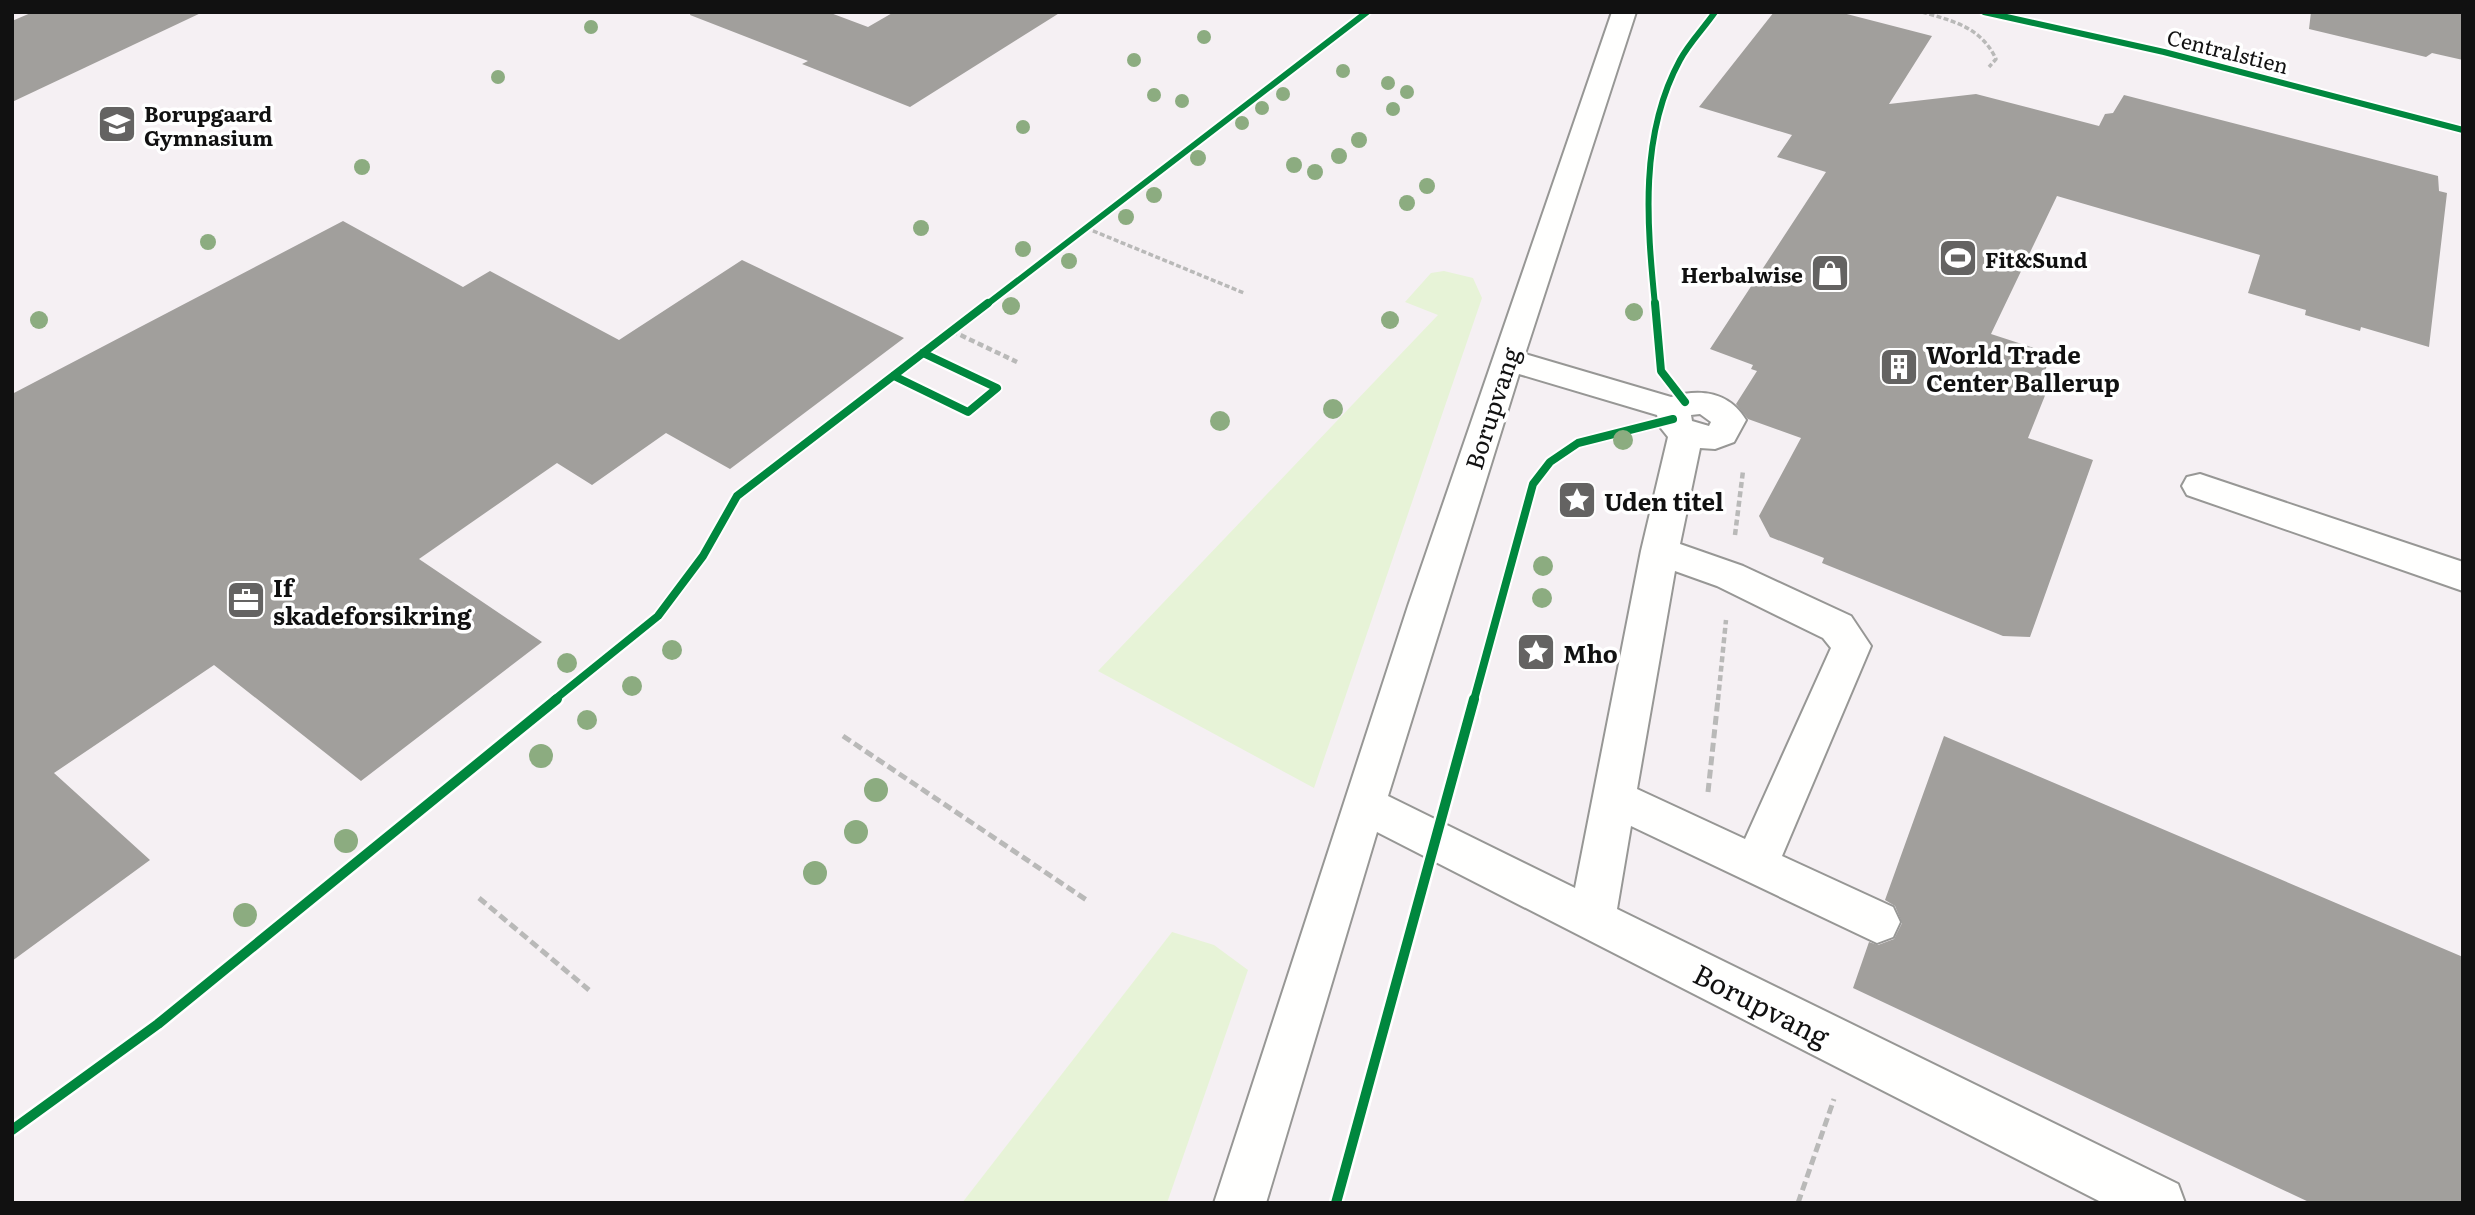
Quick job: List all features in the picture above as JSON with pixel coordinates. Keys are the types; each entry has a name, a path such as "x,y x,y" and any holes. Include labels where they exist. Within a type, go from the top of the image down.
{"street":[{"name":"Borupvang","path":"1240,1203 1507,359 1624,12"},
{"path":"1507,359 1694,426 1660,551 1592,919"},
{"path":"2200,486 2463,577"},
{"path":"1660,551 1730,576 1837,627 1851,646 1756,865"},
{"path":"1616,799 1877,922"},
{"name":"Borupvang","path":"1364,805 2159,1203"}],"path":[{"path":"1922,12 1977,30 1992,47 1996,59 1989,67"},
{"path":"1076,236 1097,219"},
{"path":"1086,228 1244,293"},
{"path":"943,338 962,323"},
{"path":"952,331 1017,362"},
{"path":"1694,426 1744,469 1730,576 1711,778 1698,838"},
{"path":"843,736 1088,901"},
{"path":"479,898 589,990"},
{"path":"1798,1203 1852,1049"}],"shaded area":[{"path":"12,12 2463,12 2463,1203 12,1203"}],"green space":[{"path":"1444,271 1473,278 1482,298 1314,788 1098,671 1438,315 1405,302 1431,273"},
{"path":"1172,932 1214,945 1248,970 1167,1203 962,1203"}],"building":[{"path":"33,12 203,12 12,102 12,21"},
{"path":"691,12 828,12 868,27 894,12 1061,12 910,107 802,64 808,61 690,15"},
{"name":"World Trade Center Ballerup","path":"1774,12 1839,12 1932,36 1889,104 1976,94 2099,126 2105,114 2113,113 2124,95 2438,176 2439,191 2447,193 2429,347 2361,327 2360,331 2305,315 2306,310 2248,293 2260,255 2057,196 1991,334 2052,354 2037,390 2046,393 2028,438 2093,460 2030,637 2003,636 1822,563 1824,558 1770,537 1759,516 1801,438 1748,419 1736,404 1757,371 1751,369 1753,365 1710,349 1826,172 1777,157 1792,135 1699,107"},
{"path":"2311,12 2463,12 2463,60 2432,53 2426,57 2309,29"},
{"name":"If skadeforsikring","path":"343,221 463,287 490,271 619,340 742,260 904,338 730,469 666,433 592,485 557,463 419,559 542,642 361,781 214,665 54,773 150,860 12,961 12,394"},
{"path":"1944,736 2463,957 2463,1203 2311,1203 1853,988 1869,942 1878,945 1894,939 1902,923 1895,906 1885,900"}],"cycle path":[{"path":"12,1130 158,1024 658,616 703,556 737,496 1367,12"},
{"path":"1685,402 1661,371 1647,221 1651,154 1664,99 1680,60 1715,12"},
{"name":"Centralstien","path":"1984,12 2164,52 2463,130"},
{"path":"894,376 968,412 997,388 923,353"},
{"path":"1336,1203 1533,484 1550,462 1578,443 1673,419"}],"place":[{"name":"Borupgaard Gymnasium","path":"117,124"},
{"name":"Fit&Sund","path":"1958,258"},
{"name":"Herbalwise","path":"1830,273"},
{"name":"World Trade Center Ballerup","path":"1899,367"},
{"name":"Uden titel","path":"1577,500"},
{"name":"If skadeforsikring","path":"246,600"},
{"name":"Mho","path":"1536,652"}]}
